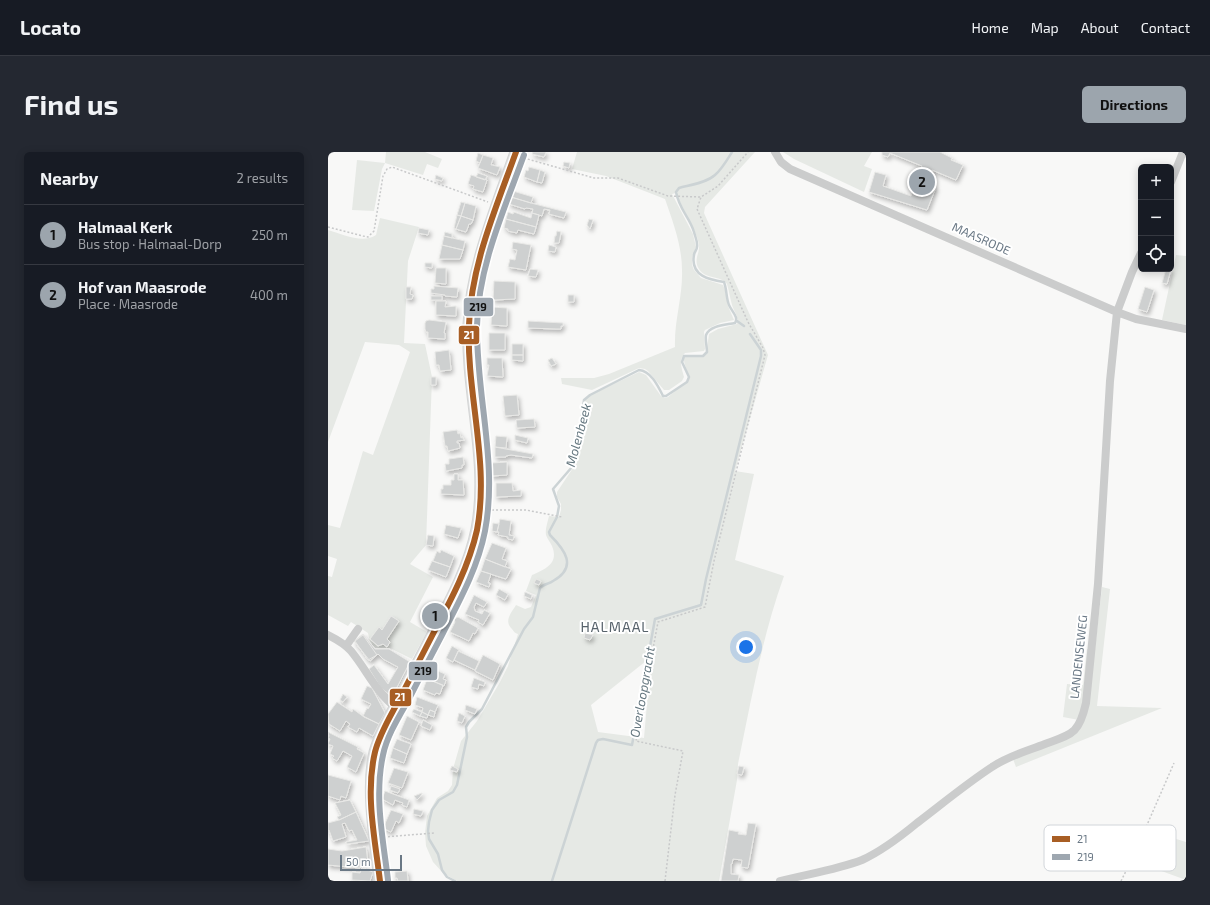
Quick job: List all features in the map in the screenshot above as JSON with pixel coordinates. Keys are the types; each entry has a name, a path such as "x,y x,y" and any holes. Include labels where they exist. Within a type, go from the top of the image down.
{"street":[{"name":"MAASRODE","path":"776,152 782,162 790,169 1118,312 1136,319 1186,329"},
{"path":"1174,174 1183,152"},
{"path":"380,881 371,788 373,763 378,741 457,588 473,546 479,510 480,471 470,357 469,324 471,300 482,254 515,154"},
{"name":"LANDENSEWEG","path":"780,881 848,864 878,851 900,837 975,778 1007,759 1070,735 1083,719 1086,703 1098,584 1110,381 1118,312 1138,261"},
{"path":"346,646 358,629"},
{"path":"328,635 350,650 387,701 395,707"}],"path":[{"path":"515,154 594,178 618,178 668,196 701,197 718,186 748,152"},
{"path":"328,227 368,237 374,231 383,176 387,169 392,167 498,205"},
{"path":"665,881 675,795 683,751 636,741 658,622 705,608 714,561 765,356 763,348 748,322 697,209 701,197"},
{"path":"479,510 526,510 561,517"},
{"path":"1147,825 1174,763"},
{"path":"375,838 433,833"},
{"path":"1122,881 1127,871"}],"shaded area":[{"path":"386,152 425,152 442,159 438,168 427,164 423,175 385,163"},
{"path":"577,152 755,152 705,207 704,213 768,355 735,471 754,474 735,560 784,576 769,622 752,693 738,764 737,780 719,881 457,881 443,873 433,862 426,846 425,833 427,816 437,798 448,791 452,785 453,769 461,741 477,721 508,666 518,634 509,625 509,616 516,605 525,609 531,607 536,595 526,591 532,575 550,565 554,557 552,546 546,535 546,528 549,516 559,517 561,504 557,497 557,492 575,465 584,400 591,395 639,372 646,375 661,396 665,398 668,397 688,380 684,357 706,355 709,334 718,329 737,324 737,316 732,305 727,284 721,279 705,275 697,266 699,248 698,240 676,193 672,194 693,234 696,247 692,258 694,270 701,278 723,285 728,306 734,320 720,323 705,330 704,351 685,353 681,362 684,377 682,381 669,390 664,390 648,371 639,368 592,390 562,384 561,378 594,378 609,374 675,347 682,280 682,261 679,243 665,199 606,176 572,169","holes":["651,657 644,738 598,732 591,705"]},
{"path":"783,152 872,152 864,166 872,169 864,192 794,159"},
{"path":"357,160 385,163 382,169 374,211 352,210"},
{"path":"380,218 419,227 408,261 404,343 425,344 432,377 426,545 410,564 433,577 410,622 427,632 412,659 390,648 375,648 370,642 368,633 351,622 348,626 328,615 328,576 332,577 337,559 328,556 328,525 340,528 363,451 373,455 410,352 399,345 365,342 328,442 328,230 352,237 365,239 371,238 376,235"},
{"path":"1176,255 1186,256 1186,325 1162,320 1172,272 1174,272"},
{"path":"1102,587 1110,589 1097,706 1162,708 1016,767 1013,759 1070,736 1079,720 1063,717 1067,684 1083,685 1087,649 1095,649"},
{"path":"1176,839 1186,842 1186,880 1161,871 1176,871"}],"building":[{"path":"533,152 546,152 544,157 532,154"},
{"path":"882,152 940,152 952,158 951,160 963,165 956,180 932,170 928,184 936,187 927,210 869,192 875,172 886,175 883,186 911,196 922,166 890,153 888,157 882,155"},
{"path":"478,153 483,155 480,163 476,161"},
{"path":"483,155 493,158 491,165 500,167 497,175 478,168"},
{"path":"564,162 570,163 569,168 563,166"},
{"path":"529,167 540,170 537,182 524,177 526,170 528,171"},
{"path":"540,170 545,172 542,183 537,182"},
{"path":"478,173 487,176 485,180 476,177"},
{"path":"436,175 443,178 442,181 435,179"},
{"path":"471,175 487,180 483,192 473,189 474,186 468,184"},
{"path":"513,191 533,197 531,203 511,197"},
{"path":"511,197 566,212 564,218 549,214 550,210 544,209 542,216 532,213 533,209 525,209 509,204"},
{"path":"461,202 465,203 461,216 457,215"},
{"path":"465,203 476,206 473,220 461,216"},
{"path":"508,212 513,214 514,212 531,218 532,213 539,215 536,227 506,219"},
{"path":"457,215 461,216 456,229 454,228"},
{"path":"461,216 473,220 471,224 469,224 466,232 456,229"},
{"path":"506,219 536,227 534,234 518,230 517,233 508,231 508,229 504,228"},
{"path":"589,219 593,220 590,229 587,225"},
{"path":"419,228 429,230 428,235 418,233"},
{"path":"557,231 561,232 559,243 554,243 555,236"},
{"path":"445,232 452,234 452,238 444,236"},
{"path":"444,236 465,241 463,250 442,245"},
{"path":"513,242 531,245 526,270 508,267 510,259 515,260 517,250 512,249"},
{"path":"442,245 463,250 460,259 439,259"},
{"path":"549,245 556,247 555,252 548,251"},
{"path":"425,263 432,263 432,268 425,267"},
{"path":"436,268 446,268 446,284 435,283"},
{"path":"530,269 538,270 536,277 528,276"},
{"path":"1165,272 1170,272 1167,284 1162,283"},
{"path":"494,281 515,282 515,299 493,300"},
{"path":"434,286 458,288 457,297 431,293 431,289 434,289"},
{"path":"406,287 411,287 410,294 413,295 412,299 406,299"},
{"path":"1145,287 1154,290 1147,312 1138,309"},
{"path":"568,295 574,295 574,302 568,302"},
{"path":"431,296 442,296 442,300 431,300"},
{"path":"436,301 446,301 445,307 456,306 456,316 436,315"},
{"path":"492,307 507,308 507,326 491,325"},
{"path":"429,320 446,322 444,333 445,339 428,338 425,323"},
{"path":"528,321 563,323 563,326 561,326 561,329 528,328"},
{"path":"489,333 505,333 505,350 489,350"},
{"path":"512,344 523,344 523,355 512,355"},
{"path":"449,350 451,370 440,371 439,365 436,365 435,352"},
{"path":"512,355 523,355 523,361 512,360"},
{"path":"487,358 502,358 503,377 487,376 489,365 487,365"},
{"path":"552,358 556,364 551,366 548,360"},
{"path":"431,377 436,377 436,385 431,385"},
{"path":"517,395 519,415 505,416 503,396"},
{"path":"534,419 535,427 517,428 516,420"},
{"path":"457,430 458,434 460,433 461,438 463,437 465,440 457,441 460,448 448,451 447,446 445,446 443,432"},
{"path":"515,435 528,438 527,443 515,440"},
{"path":"496,436 507,437 506,448 495,447"},
{"path":"495,447 533,454 532,458 511,455 506,457 495,457"},
{"path":"463,457 464,465 462,465 462,468 446,471 445,464 449,464 449,459"},
{"path":"507,462 507,475 491,476 492,463"},
{"path":"454,474 458,474 458,480 463,480 464,495 441,494 443,485 451,485 451,480 454,480"},
{"path":"496,483 512,483 513,491 521,490 521,496 496,497"},
{"path":"500,519 511,521 509,535 514,536 513,540 508,539 508,537 498,535 499,532 497,532"},
{"path":"493,523 499,524 497,532 492,531"},
{"path":"446,525 461,528 458,538 444,534"},
{"path":"428,535 434,536 433,546 426,545"},
{"path":"492,543 506,548 502,559 507,561 505,567 485,559"},
{"path":"441,550 454,556 450,567 433,561 437,551 440,553"},
{"path":"485,559 511,569 506,579 481,571"},
{"path":"432,561 450,567 446,577 428,570"},
{"path":"481,571 491,574 488,583 490,583 489,587 476,582"},
{"path":"536,579 541,581 539,585 534,583"},
{"path":"499,589 508,594 505,600 496,595"},
{"path":"525,592 532,595 531,599 524,596"},
{"path":"474,595 487,602 484,607 476,603 474,607 475,611 482,614 484,610 490,613 483,625 478,622 479,620 465,614"},
{"path":"391,616 399,621 387,639 390,642 387,647 383,644 378,646 370,639 379,627 382,630"},
{"path":"458,617 478,628 475,634 473,633 469,641 450,632 455,622 454,619"},
{"path":"585,633 593,635 590,640 584,638"},
{"path":"363,634 375,649 389,649 410,662 394,693 390,695 381,688 369,669 374,665 388,684 398,667 383,659 378,654 370,661 354,641"},
{"path":"363,635 377,655 368,660 355,641"},
{"path":"452,646 459,650 453,662 446,658"},
{"path":"458,651 479,661 475,670 454,660"},
{"path":"483,655 500,664 493,680 475,671"},
{"path":"431,668 445,674 443,679 446,680 444,686 428,679 428,670"},
{"path":"474,678 485,682 484,686 479,684 478,689 471,687"},
{"path":"427,679 443,685 440,694 436,693 435,695 423,690"},
{"path":"367,686 372,688 385,713 379,724 363,716 371,704 361,699"},
{"path":"343,694 347,697 343,702 340,700"},
{"path":"417,697 438,705 435,712 430,710 428,715 422,712 423,708 415,705"},
{"path":"337,702 352,712 353,709 364,717 379,724 373,736 359,728 357,732 348,727 350,724 346,721 340,731 329,724 328,714"},
{"path":"466,705 477,709 475,714 465,710"},
{"path":"414,709 422,712 420,716 412,712"},
{"path":"430,710 435,712 434,717 428,715"},
{"path":"422,712 428,715 427,718 420,716"},
{"path":"459,713 465,716 462,723 457,721"},
{"path":"407,716 419,722 411,740 399,735"},
{"path":"423,720 432,725 430,730 421,726"},
{"path":"328,732 358,747 357,749 364,753 356,772 347,767 352,756 343,751 337,761 332,758 334,756 330,754 333,746 328,744 330,739 328,738"},
{"path":"397,739 411,744 407,754 393,748"},
{"path":"393,748 407,754 404,763 390,758"},
{"path":"452,766 458,769 457,772 450,770"},
{"path":"739,766 744,767 742,775 737,774"},
{"path":"394,768 408,772 402,788 388,783"},
{"path":"328,775 351,781 346,798 341,796 340,800 328,796"},
{"path":"391,786 400,789 398,793 390,790"},
{"path":"385,791 409,800 407,807 402,805 403,803 395,800 393,805 382,799"},
{"path":"422,793 420,797 417,800 414,796"},
{"path":"350,800 356,812 339,820 337,817 341,815 335,803"},
{"path":"414,809 423,811 421,816 413,814"},
{"path":"391,810 403,814 399,823 396,821 391,832 383,828"},
{"path":"356,812 369,841 347,844 346,842 357,840 352,830 349,831 345,823 342,824 346,837 333,841 329,830 328,831 328,823 339,820"},
{"path":"748,823 756,824 748,868 741,867 742,860 733,859 731,864 731,874 739,875 738,881 721,881 729,830 739,832 738,834 746,835"},
{"path":"366,847 368,863 360,864 360,868 328,865 328,849 342,851"},
{"path":"362,868 373,872 370,881 352,880 352,872 360,873"},
{"path":"407,871 408,881 398,881 397,878 395,878 395,872"}],"waterway":[{"name":"Molenbeek","path":"455,881 447,877 442,870 438,854 429,839 428,831 432,810 439,800 453,792 457,785 467,737 466,727 482,709 524,629 533,617 540,588 561,576 565,570 567,564 564,552 549,532 557,517 559,506 553,489 572,467 584,400 590,395 639,370 651,376 663,396 666,396 687,382 689,377 682,362 684,356 703,356 707,352 706,335 708,332 715,327 735,323 736,321 736,317 728,302 724,282 702,276 695,268 694,253 697,248 697,241 692,227 677,198 676,192 679,188 711,178 720,170 732,152"},
{"name":"Overloopgracht","path":"737,321 744,326"},
{"name":"Overloopgracht","path":"552,881 596,743 598,740 603,739 632,745 655,619 701,605 706,579 761,356 761,350 750,334"}],"transit line":[{"name":"21","path":"380,881 371,800 372,768 375,752 386,723 447,608 459,582 474,543 477,530 481,479 469,351 471,303 479,259 516,152"},
{"name":"219","path":"388,880 379,802 380,770 383,755 394,725 410,697 468,583 478,557 485,531 489,480 486,429 478,352 478,304 493,239 524,155"}],"place":[{"name":"Hof van Maasrode","path":"922,182"},
{"name":"Halmaal Kerk","path":"435,616"}],"district":[{"name":"HALMAAL","path":"615,627"}]}
